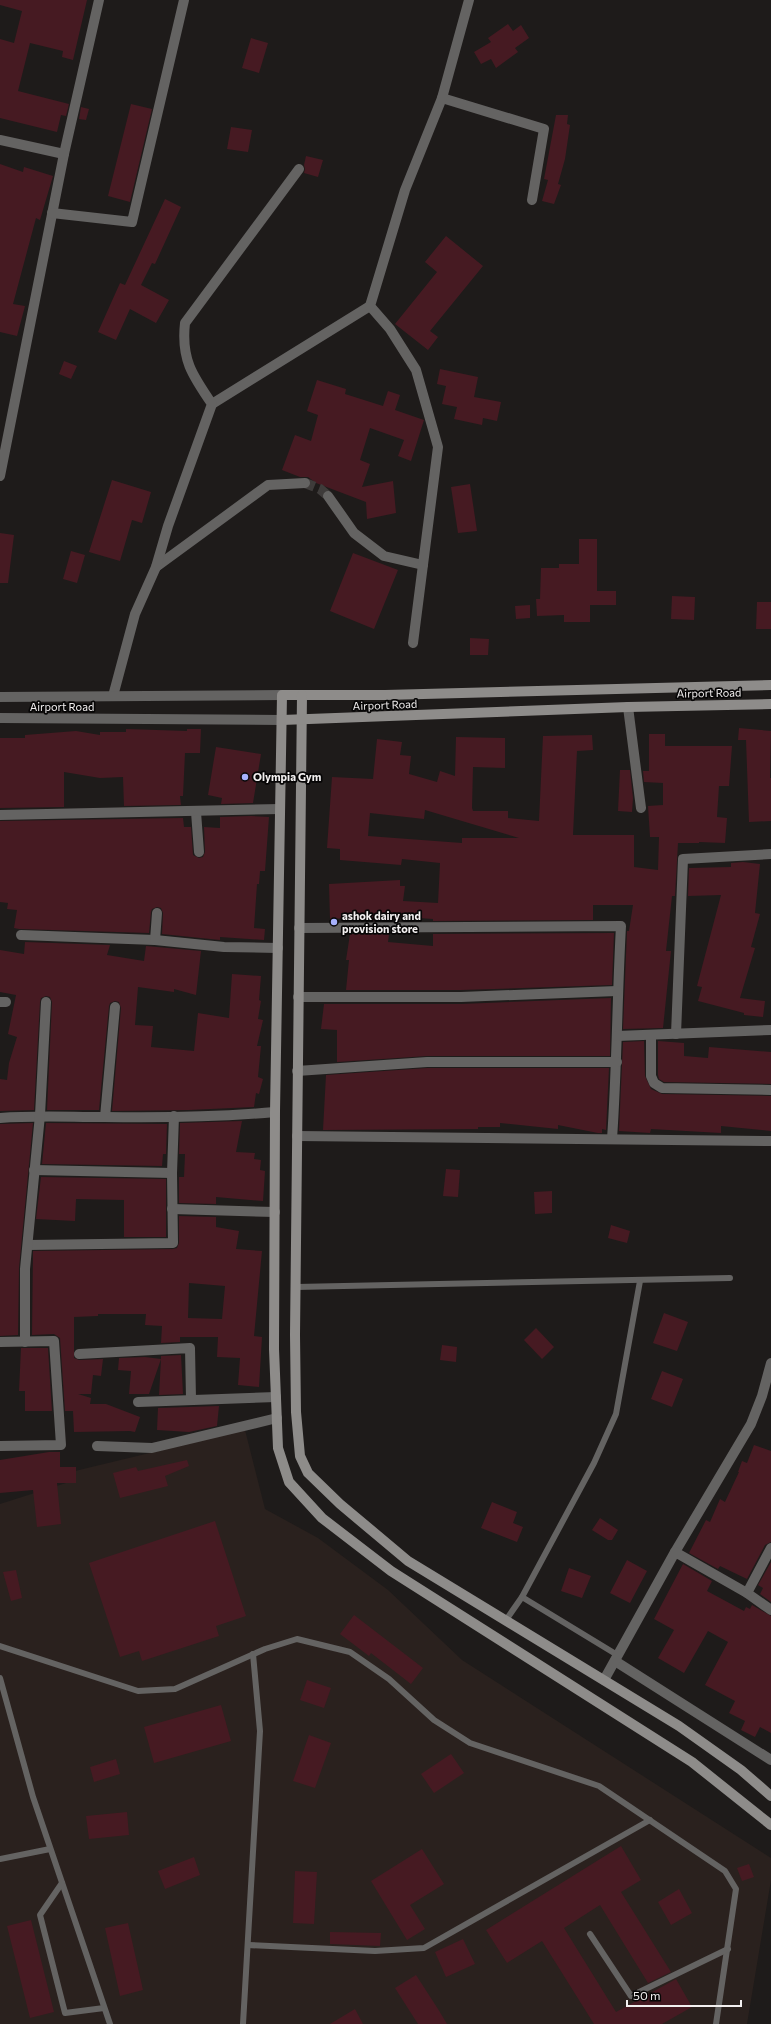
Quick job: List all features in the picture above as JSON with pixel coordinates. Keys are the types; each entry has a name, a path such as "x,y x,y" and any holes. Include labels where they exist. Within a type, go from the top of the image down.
{"main road":[{"name":"Airport Road","path":"282,695 771,685"},
{"path":"282,695 275,1112 274,1349 278,1448 289,1482 322,1518 392,1572 692,1762 771,1825"},
{"path":"302,695 296,1287 296,1412 300,1456 308,1472 340,1504 408,1561 679,1726 741,1770 771,1796"},
{"name":"Airport Road","path":"282,720 628,707 771,704"}],"street":[{"path":"0,476 64,154 99,0"},
{"path":"52,213 132,222 184,0"},
{"path":"113,696 135,614 156,567 168,526 212,404 370,306 405,190 442,98 469,0"},
{"path":"442,98 544,129 532,200"},
{"path":"0,140 64,154"},
{"path":"212,404 192,375 183,343 185,322 300,169"},
{"path":"370,306 390,329 416,370 438,447 413,643"},
{"path":"156,567 268,485 305,483"},
{"path":"328,496 354,533 384,556 423,565"},
{"name":"Airport Road","path":"0,697 282,695"},
{"path":"628,707 641,808"},
{"name":"Airport Road","path":"0,718 282,720"},
{"path":"0,816 280,810"},
{"path":"196,812 199,852"},
{"path":"676,1034 683,859 771,854"},
{"path":"155,940 158,913"},
{"path":"299,928 621,926 617,991 617,1062 612,1139"},
{"path":"21,935 155,940 224,947 278,948"},
{"path":"298,997 461,997 617,991"},
{"path":"25,1342 25,1270 40,1115 46,1002"},
{"path":"105,1117 115,1007"},
{"path":"617,1036 771,1030"},
{"path":"651,1035 651,1076 654,1083 662,1088 771,1090"},
{"path":"297,1071 426,1062 617,1062"},
{"path":"0,1118 40,1115 105,1117 235,1116 275,1112"},
{"path":"28,1245 173,1243 172,1173 174,1116"},
{"path":"297,1136 771,1141"},
{"path":"34,1170 172,1173"},
{"path":"172,1209 275,1212"},
{"path":"0,1342 54,1342 61,1445 0,1446"},
{"path":"79,1354 190,1348 191,1399"},
{"path":"604,1680 675,1552 751,1424 762,1396 771,1363"},
{"path":"138,1402 191,1399 276,1398"},
{"path":"97,1446 152,1448 277,1418"},
{"path":"747,1593 771,1548"},
{"path":"675,1552 747,1593 771,1610"},
{"path":"617,1659 771,1760"}],"lane":[{"path":"296,1287 730,1278"},
{"path":"506,1620 522,1597 594,1463 616,1414 640,1281"},
{"path":"522,1597 617,1659"},
{"path":"0,1646 138,1691 175,1689 265,1648 296,1639 350,1652 389,1679 434,1720 470,1743 599,1786 724,1871 736,1889 716,2024"},
{"path":"243,2024 260,1731 253,1654"},
{"path":"0,1678 33,1798 110,2024"},
{"path":"248,1945 375,1952 424,1948 650,1820"},
{"path":"0,1859 50,1849"},
{"path":"62,1883 40,1915 65,2013 104,2008"},
{"path":"590,1934 631,1996 728,1949"}],"shaded area":[{"path":"245,1430 265,1509 318,1538 388,1590 462,1660 771,1858 771,1880 747,2024 0,2024 0,1504 66,1483 75,1471"}],"building":[{"path":"0,0 87,0 73,60 62,57 63,51 30,43 18,91 69,104 66,116 61,115 57,132 0,118 0,39 14,43 22,11 0,5"},
{"path":"508,24 513,31 521,25 529,38 515,48 518,52 496,68 491,59 481,64 474,52 491,42 488,38"},
{"path":"251,38 268,43 259,73 242,68"},
{"path":"131,104 152,109 130,202 108,196"},
{"path":"81,107 89,109 86,120 79,119"},
{"path":"556,115 568,115 567,124 570,125 565,159 558,184 561,185 554,204 542,201 548,180 544,179"},
{"path":"231,127 252,130 248,152 227,149"},
{"path":"306,156 323,160 318,177 304,173"},
{"path":"0,164 23,172 24,167 53,176 40,220 36,218 13,304 25,306 17,336 0,332"},
{"path":"165,199 181,207 155,264 152,263 141,285 169,300 156,323 130,309 116,340 98,332 120,283 125,285"},
{"path":"446,236 483,266 430,331 438,337 428,350 395,324 437,272 425,262"},
{"path":"64,361 77,366 71,379 59,374"},
{"path":"440,369 478,377 474,397 501,402 497,421 483,418 482,425 454,419 457,407 442,404 446,386 437,384"},
{"path":"317,380 346,389 345,394 383,406 388,391 400,395 395,410 424,420 411,461 398,456 404,440 370,428 360,460 370,464 362,487 393,481 396,513 367,519 366,502 316,483 308,477 300,477 282,470 295,435 311,441 318,415 307,411"},
{"path":"112,480 151,492 142,523 132,520 120,561 89,552"},
{"path":"470,484 477,531 458,533 451,487"},
{"path":"0,533 14,535 8,583 0,583"},
{"path":"579,539 597,539 597,591 616,591 616,605 590,605 590,622 564,622 564,615 537,616 536,599 540,599 541,568 559,568 559,564 579,564"},
{"path":"71,551 85,555 77,583 63,579"},
{"path":"353,553 398,570 374,629 330,611"},
{"path":"672,596 695,597 694,620 671,619"},
{"path":"757,602 771,602 771,629 756,629"},
{"path":"530,605 530,618 516,619 515,606"},
{"path":"470,638 489,639 488,655 470,655"},
{"path":"739,728 771,731 771,821 749,822 746,740 738,740"},
{"path":"126,729 187,731 187,729 201,729 200,753 185,753 183,796 180,796 181,805 124,806 123,777 100,778 64,772 64,807 0,808 0,738 25,738 25,735 76,731 100,735 100,732 126,732"},
{"path":"649,734 665,734 665,746 732,746 729,786 719,786 717,817 727,818 725,843 678,843 675,896 672,896 666,951 671,951 663,1028 623,1029 627,931 629,931 633,905 593,905 593,920 433,921 433,919 390,916 390,921 353,921 353,918 330,919 329,884 400,880 400,886 405,886 403,901 438,903 440,863 402,859 401,865 340,860 340,849 327,848 332,777 373,779 377,739 402,742 400,755 411,756 409,774 437,782 440,771 455,776 456,737 505,738 505,768 473,767 473,811 508,811 508,818 539,821 543,736 592,735 593,750 577,751 573,835 634,835 634,867 658,870 659,837 650,837 648,806 663,805 663,783 644,782 643,771 649,771","holes":["425,810 519,838 462,838 462,843 368,836 370,813 424,819"]},
{"path":"216,747 261,754 253,803 221,804 222,798 208,795"},
{"path":"620,770 630,770 633,798 632,812 618,811"},
{"path":"220,817 269,817 265,871 260,871 259,884 257,884 254,928 265,929 264,940 220,937 220,940 162,934 163,913 161,908 157,907 152,909 151,912 149,933 19,929 14,928 17,910 7,909 8,903 0,902 0,821 183,818 184,827 191,827 193,855 199,858 203,857 205,852 204,827 220,828"},
{"path":"743,862 760,864 755,913 760,914 751,947 755,948 740,998 765,1001 763,1017 744,1015 744,1013 698,1001 702,987 697,986 721,895 688,896 689,868 731,867 731,863"},
{"path":"614,933 612,985 461,990 346,990 349,960 346,960 350,934 389,934 388,942 433,946 433,934"},
{"path":"25,942 110,945 107,955 144,961 146,946 201,951 196,995 174,989 174,992 138,987 135,1025 153,1026 151,1047 194,1051 198,1013 229,1018 232,974 261,976 259,1000 261,1001 258,1019 263,1020 257,1046 261,1046 258,1077 263,1079 259,1094 256,1093 254,1107 112,1111 121,1008 119,1002 115,1001 110,1003 109,1006 99,1110 47,1110 52,1002 50,997 46,996 41,998 40,1002 34,1110 0,1111 0,1079 7,1080 9,1063 17,1037 8,1034 16,995 0,992 0,950 24,954"},
{"path":"611,998 610,1056 427,1056 337,1062 337,1030 321,1029 324,1004 461,1004"},
{"path":"644,1041 645,1076 651,1089 662,1094 771,1096 771,1131 721,1126 721,1133 651,1129 650,1133 619,1131 623,1042"},
{"path":"658,1041 684,1043 684,1056 708,1058 709,1047 771,1052 771,1084 664,1082 659,1079 658,1075"},
{"path":"427,1068 609,1068 606,1130 602,1129 602,1133 598,1133 558,1125 558,1129 500,1123 500,1127 478,1127 478,1129 323,1130 326,1075"},
{"path":"242,1121 236,1152 255,1153 254,1159 261,1160 260,1170 265,1171 263,1201 216,1197 216,1204 179,1203 179,1177 184,1177 185,1154 179,1154 180,1123"},
{"path":"33,1123 19,1268 18,1335 0,1336 0,1124"},
{"path":"46,1123 167,1124 166,1154 163,1154 162,1166 42,1164"},
{"path":"446,1169 460,1170 458,1197 443,1196"},
{"path":"41,1177 166,1179 166,1237 124,1237 124,1200 76,1199 75,1221 36,1219"},
{"path":"552,1191 552,1213 535,1214 534,1192"},
{"path":"179,1216 216,1217 216,1227 239,1231 236,1249 262,1251 254,1336 262,1337 259,1387 238,1385 240,1358 217,1357 218,1337 180,1337 180,1342 161,1343 162,1326 145,1325 146,1314 98,1314 98,1316 74,1317 74,1358 79,1360 103,1359 101,1376 93,1375 91,1394 78,1394 91,1398 90,1404 106,1404 140,1417 135,1432 74,1432 73,1411 65,1411 60,1338 54,1334 32,1335 33,1251 173,1249 177,1248 179,1243","holes":["189,1283 225,1286 222,1319 188,1318"]},
{"path":"611,1225 630,1231 627,1243 608,1238"},
{"path":"664,1313 688,1322 677,1351 653,1343"},
{"path":"536,1328 554,1347 542,1359 524,1340"},
{"path":"442,1345 457,1347 456,1362 440,1360"},
{"path":"21,1348 48,1348 52,1411 25,1411 25,1391 19,1391"},
{"path":"181,1355 183,1394 159,1395 161,1356"},
{"path":"145,1357 161,1359 149,1394 129,1394 131,1371 118,1370 119,1358"},
{"path":"662,1371 683,1379 672,1407 651,1399"},
{"path":"219,1406 217,1426 189,1432 157,1430 158,1408"},
{"path":"754,1445 771,1451 771,1542 765,1545 747,1579 720,1566 718,1569 689,1553 706,1520 710,1522 720,1499 725,1502 739,1472 742,1461 747,1463"},
{"path":"49,1452 60,1452 60,1467 76,1467 76,1483 57,1483 61,1524 37,1527 33,1490 0,1493 0,1460"},
{"path":"187,1460 189,1466 165,1476 168,1486 120,1498 113,1473 136,1467 138,1471"},
{"path":"492,1502 517,1512 513,1523 523,1527 517,1542 481,1528"},
{"path":"600,1518 618,1530 612,1540 608,1540 592,1530"},
{"path":"215,1521 246,1616 216,1626 219,1636 142,1661 139,1651 120,1657 89,1563"},
{"path":"627,1560 647,1571 630,1603 610,1593"},
{"path":"771,1562 771,1602 760,1594 763,1588 758,1585"},
{"path":"683,1564 712,1581 707,1591 744,1611 746,1607 750,1609 752,1605 771,1616 771,1733 760,1727 755,1737 741,1730 745,1721 729,1713 735,1701 705,1685 728,1642 708,1631 684,1673 658,1658 674,1630 654,1619"},
{"path":"569,1568 591,1576 582,1598 561,1591"},
{"path":"16,1570 22,1598 11,1601 3,1572"},
{"path":"354,1615 423,1668 411,1684 371,1653 369,1656 340,1634"},
{"path":"307,1680 331,1688 324,1708 300,1700"},
{"path":"221,1705 231,1741 154,1763 144,1727"},
{"path":"309,1735 331,1743 315,1788 293,1781"},
{"path":"451,1754 464,1773 434,1793 421,1774"},
{"path":"116,1759 120,1774 94,1782 90,1767"},
{"path":"127,1812 129,1835 89,1839 86,1816"},
{"path":"621,1846 641,1880 621,1892 671,1972 648,1983 600,1905 564,1928 616,2012 676,1979 692,2007 662,2024 594,2024 542,1941 507,1963 486,1930"},
{"path":"422,1849 444,1884 410,1905 425,1929 407,1940 371,1881"},
{"path":"194,1857 200,1875 165,1889 158,1871"},
{"path":"749,1864 754,1877 742,1881 737,1868"},
{"path":"295,1871 317,1872 314,1924 293,1923"},
{"path":"679,1889 692,1913 671,1925 658,1902"},
{"path":"31,1920 54,2012 30,2018 7,1926"},
{"path":"128,1923 143,1990 120,1996 105,1928"},
{"path":"330,1932 381,1933 380,1946 330,1944"},
{"path":"463,1939 475,1964 446,1977 435,1952"},
{"path":"416,1975 447,2024 418,2024 395,1988"},
{"path":"355,2009 363,2024 330,2024"}],"tunnel":[{"path":"305,483 320,489 328,496"}],"place":[{"name":"Olympia Gym","path":"245,777"},
{"name":"ashok dairy and provision store","path":"334,922"}]}
